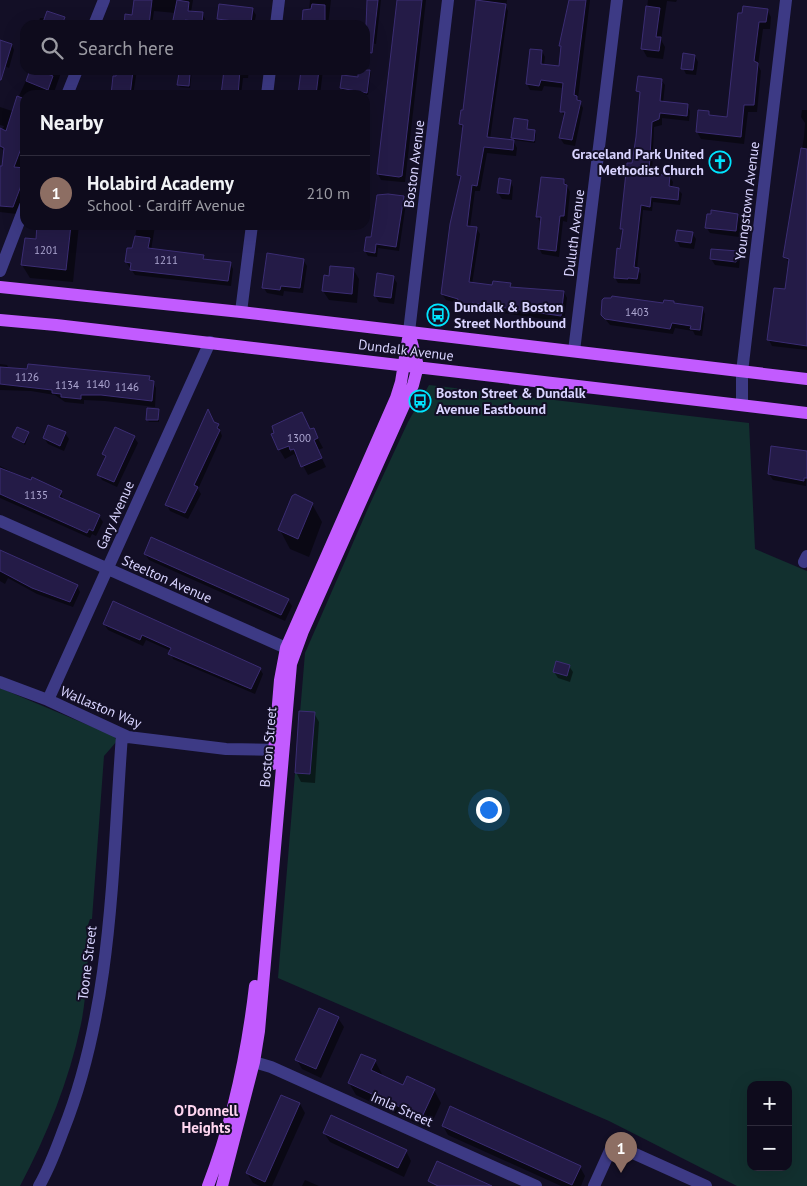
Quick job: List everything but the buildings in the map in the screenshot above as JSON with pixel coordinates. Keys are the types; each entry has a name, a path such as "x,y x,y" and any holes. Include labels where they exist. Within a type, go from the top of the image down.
{"main road":[{"name":"Dundalk Avenue","path":"0,287 241,312 807,379"},
{"name":"Dundalk Avenue","path":"0,320 404,364 807,413"},
{"name":"Boston Street","path":"224,1186 254,1062 259,1031 267,886 278,750 288,682 290,650 396,398 409,332"},
{"path":"409,332 418,366"},
{"name":"Boston Street","path":"290,650 406,402 418,366"},
{"name":"Boston Street","path":"208,1186 229,1125 244,1063 267,886"}],"street":[{"path":"96,20 104,0"},
{"path":"277,20 279,0"},
{"name":"Boston Avenue","path":"409,332 448,0"},
{"name":"Duluth Avenue","path":"574,351 617,0"},
{"name":"Youngstown Avenue","path":"742,405 742,372 786,0"},
{"path":"69,90 75,75"},
{"path":"268,90 269,75"},
{"path":"0,271 5,244 20,216"},
{"path":"241,312 251,230"},
{"name":"Gary Avenue","path":"48,700 210,342"},
{"name":"Steelton Avenue","path":"0,521 290,650"},
{"name":"Wallaston Way","path":"0,682 48,700 122,735 141,740 226,749 278,750"},
{"name":"Toone Street","path":"39,1186 47,1173 69,1116 89,1053 104,964 122,735"},
{"name":"Imla Street","path":"254,1062 271,1067 536,1186"},
{"path":"594,1186 613,1144 706,1186"}],"green space":[{"path":"429,385 749,423 755,549 807,571 807,1186 737,1186 609,1121 278,978 305,653 408,422"},
{"path":"0,688 114,736 117,741 104,756 92,919 90,919 86,931 89,936 86,991 81,1024 64,1087 39,1147 20,1186 0,1186"}],"place":[{"name":"Graceland Park United Methodist Church","path":"720,162"},
{"name":"Dundalk & Boston Street Northbound","path":"438,315"},
{"name":"Boston Street & Dundalk Avenue Eastbound","path":"420,401"},
{"name":"Holabird Academy","path":"621,1173"}],"district":[{"name":"O'Donnell Heights","path":"206,1120"}]}
